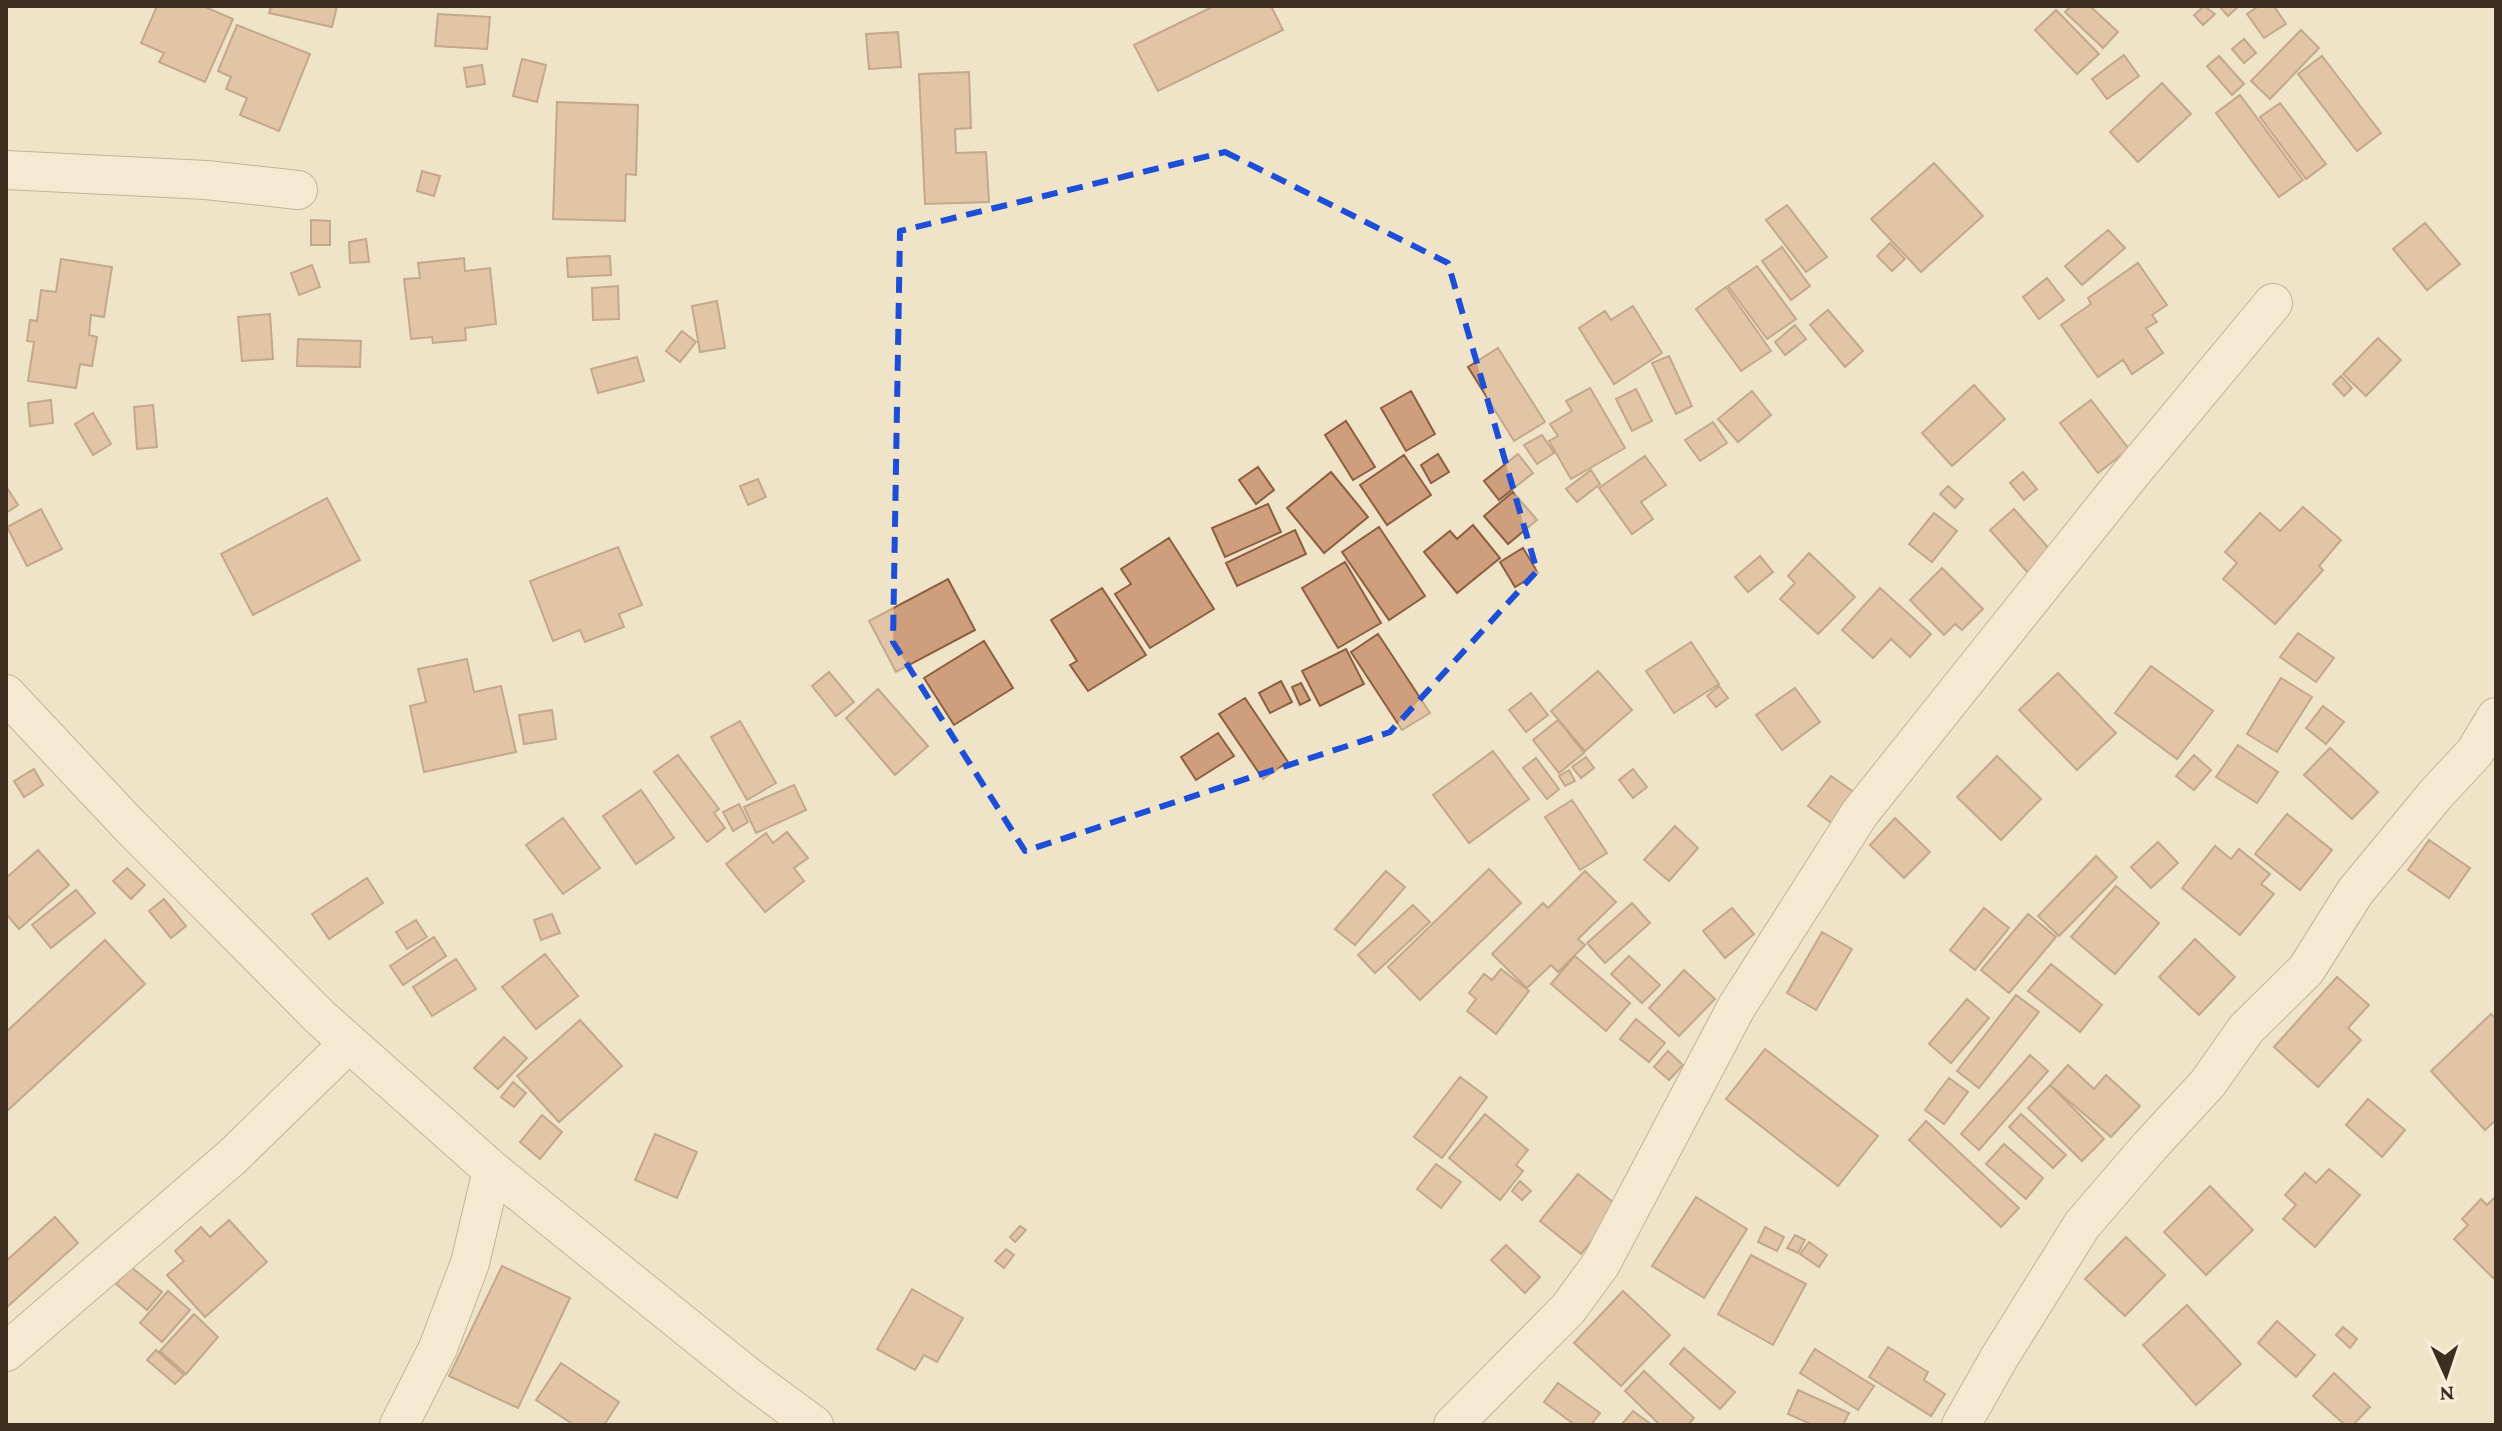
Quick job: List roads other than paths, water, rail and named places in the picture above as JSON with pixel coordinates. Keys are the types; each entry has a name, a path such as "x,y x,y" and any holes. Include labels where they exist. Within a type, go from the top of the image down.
{"street":[{"path":"6,170 206,180 298,190"},
{"path":"1453,1425 1568,1309 1601,1264 1736,1008 1860,813 2130,475 2273,303"},
{"path":"6,694 129,825 321,1018 492,1170 737,1368 814,1425"},
{"path":"1961,1425 2082,1225 2208,1083 2246,1029 2306,970 2355,892 2475,752 2496,717"},
{"path":"6,1352 232,1157 349,1043"},
{"path":"399,1425 438,1348 470,1263 492,1170"}]}
